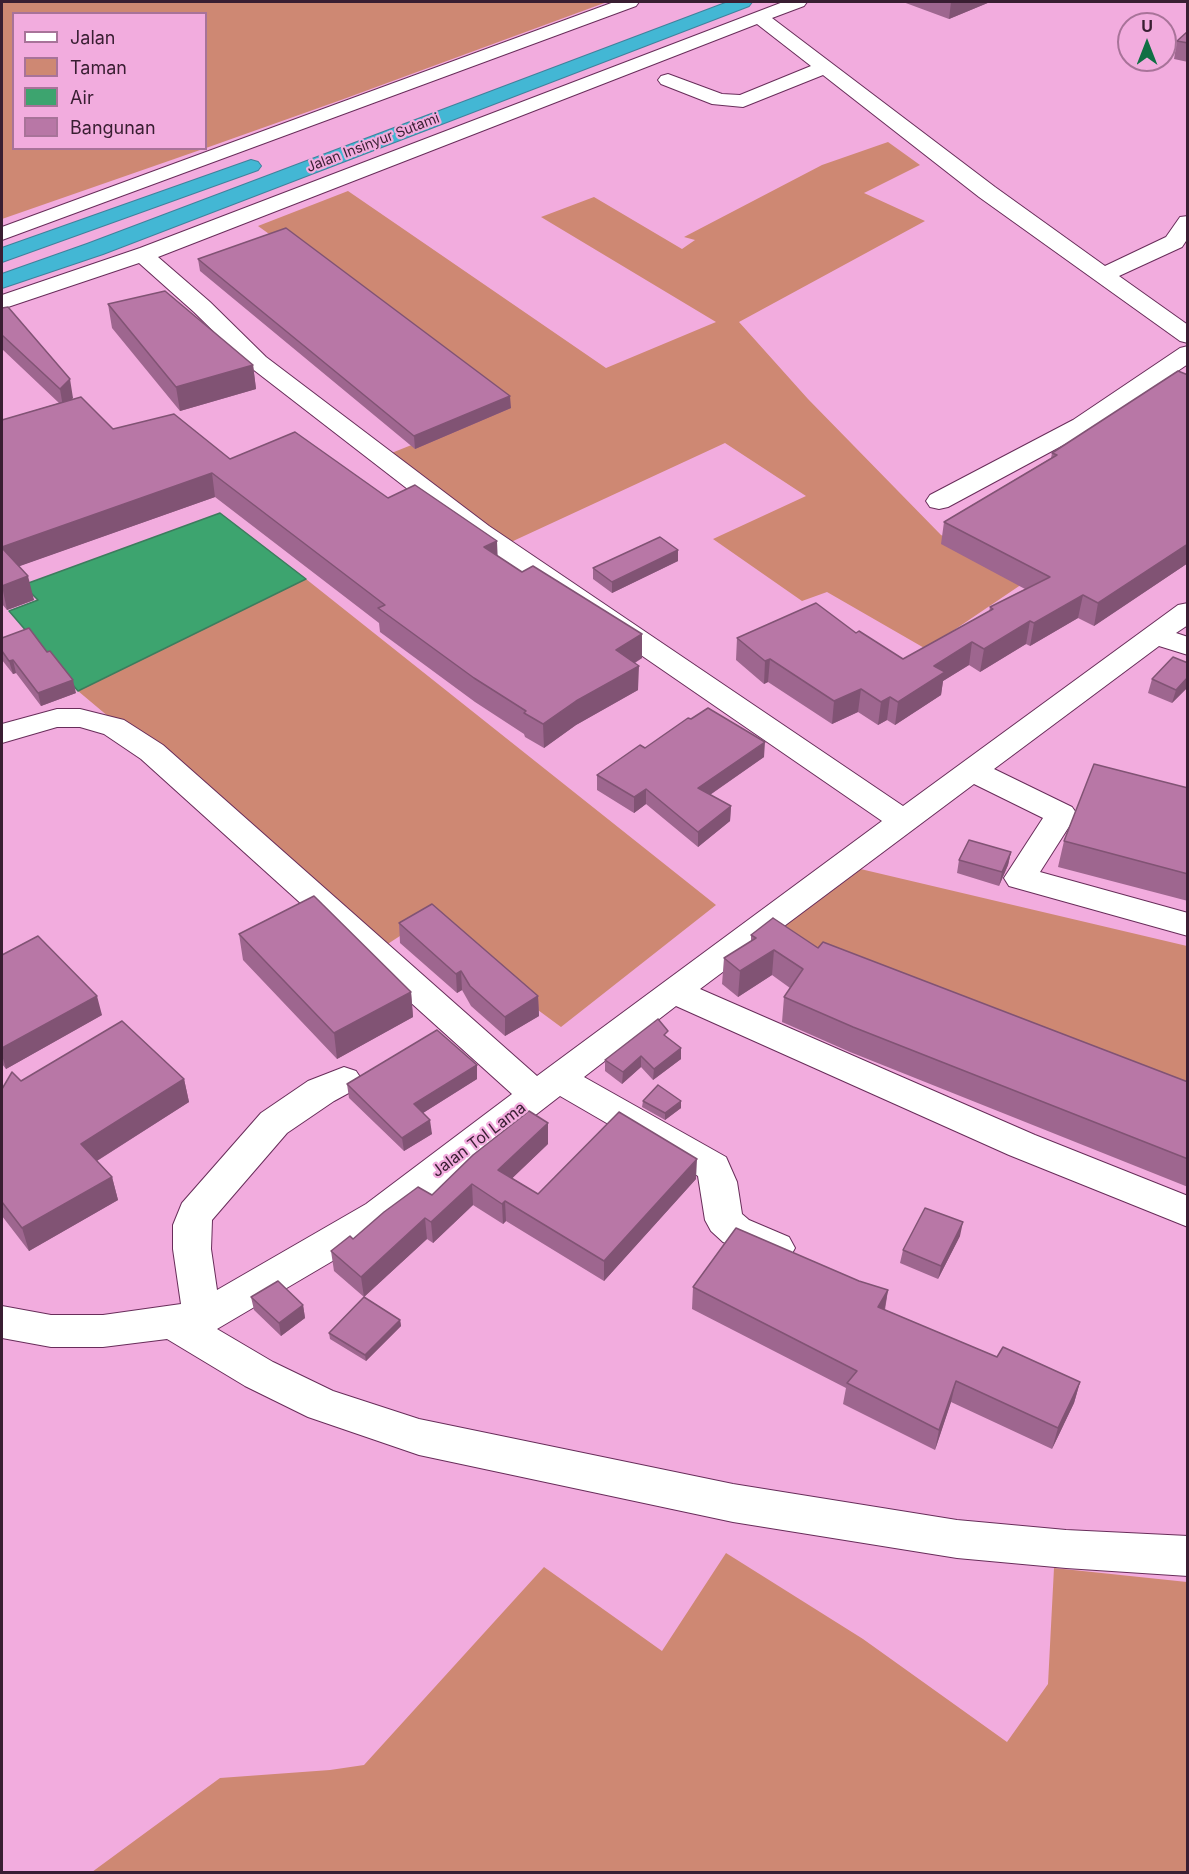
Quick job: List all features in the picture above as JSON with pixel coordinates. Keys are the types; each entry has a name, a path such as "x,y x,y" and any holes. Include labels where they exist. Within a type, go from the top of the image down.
{"highway":[{"name":"Jalan Insinyur Sutami","path":"384,118 706,2"},
{"name":"Jalan Insinyur Sutami","path":"2,281 95,249 743,2"},
{"path":"2,255 271,159"}],"street":[{"path":"2,234 630,2"},
{"path":"2,302 143,255 798,2"},
{"path":"759,17 987,192 1188,336"},
{"path":"668,80 719,100 742,101 823,68"},
{"path":"1102,275 1140,260 1174,242 1188,222"},
{"path":"143,255 202,307 258,362 480,532 903,820"},
{"path":"939,501 1082,425 1188,353"},
{"name":"Jalan Tol Lama","path":"2,1322 51,1330 103,1331 188,1320 379,1215 673,991 1188,611"},
{"path":"1156,636 1188,645"},
{"path":"2,733 57,718 80,718 114,726 152,752 548,1087 713,1167 719,1182 724,1220 729,1226 809,1262"},
{"path":"971,771 1061,814 1020,878 1188,925"},
{"path":"673,991 1022,1145 1188,1212"},
{"path":"344,1080 321,1091 274,1123 195,1214 188,1320 259,1374 322,1405 419,1437 734,1503 957,1539 1066,1549 1188,1556"}],"green space":[{"path":"2,2 607,2 207,148 207,12 12,12 12,150 200,150 2,219"},
{"path":"888,142 920,165 864,193 925,221 739,322 808,399 941,535 1031,578 926,649 827,592 802,601 713,539 806,496 725,443 511,542 389,454 509,406 258,226 348,191 606,368 716,322 541,217 594,197 682,249 695,240 684,237 822,165"},
{"path":"306,579 716,905 561,1027 420,923 383,947 78,691"},
{"path":"852,867 1187,946 1187,1101 775,931"},
{"path":"726,1553 863,1639 1007,1742 1048,1684 1054,1568 1187,1582 1187,1872 92,1872 220,1778 330,1770 364,1765 544,1567 662,1651"}],"water":[{"path":"220,513 306,579 78,691 9,611 38,600 23,585"}],"building":[{"path":"1188,31 1188,43 1177,41"},
{"path":"286,228 510,396 414,436 198,259"},
{"path":"165,291 253,365 176,387 108,304"},
{"path":"8,307 70,379 60,389 2,335 2,308"},
{"path":"1178,371 1188,375 1188,544 1098,603 1083,595 1034,623 1030,621 984,649 972,642 934,666 945,672 898,702 890,697 881,702 861,689 834,701 770,659 765,661 737,638 816,603 856,633 859,631 903,659 993,609 990,607 1050,577 944,522 1057,455 1052,453"},
{"path":"81,397 113,429 174,414 230,459 295,432 388,498 415,485 497,541 484,547 522,572 533,566 642,634 616,650 639,666 576,701 543,724 474,678 378,608 385,605 212,473 2,547 2,420"},
{"path":"660,537 678,550 612,582 593,568"},
{"path":"2,548 28,576 2,586"},
{"path":"29,628 73,680 38,693 13,660 9,661 2,651 2,638"},
{"path":"1173,657 1188,663 1188,677 1176,690 1152,679"},
{"path":"708,708 765,742 698,788 731,806 698,832 646,789 634,797 597,775 640,745 645,748 688,718 691,719"},
{"path":"1094,764 1188,788 1188,874 1064,841"},
{"path":"969,840 1011,852 1002,872 959,860"},
{"path":"314,896 411,992 334,1033 239,934"},
{"path":"432,904 538,996 505,1017 470,986 461,971 456,974 399,923"},
{"path":"773,918 818,948 823,942 1188,1082 1188,1159 853,1027 784,997 803,969 774,950 740,971 724,958 756,938 751,935"},
{"path":"38,936 97,996 2,1048 2,955"},
{"path":"658,1019 668,1031 664,1035 681,1048 654,1069 641,1056 623,1072 605,1060"},
{"path":"122,1021 184,1079 81,1144 112,1177 22,1228 2,1202 2,1089 12,1072 21,1081"},
{"path":"437,1030 477,1065 414,1104 430,1120 402,1138 347,1084"},
{"path":"658,1085 681,1101 665,1113 643,1101"},
{"path":"529,1111 548,1123 498,1170 538,1194 619,1112 697,1159 604,1261 505,1201 502,1204 472,1184 431,1222 425,1218 361,1277 331,1251 350,1236 353,1239 418,1187 432,1195 473,1155"},
{"path":"925,1208 963,1222 941,1266 903,1250"},
{"path":"736,1228 859,1281 888,1290 878,1307 997,1357 1003,1347 1080,1382 1058,1428 956,1381 939,1430 847,1383 857,1371 693,1287"},
{"path":"278,1281 303,1305 279,1323 251,1297"},
{"path":"364,1297 400,1320 365,1355 329,1333"}]}
